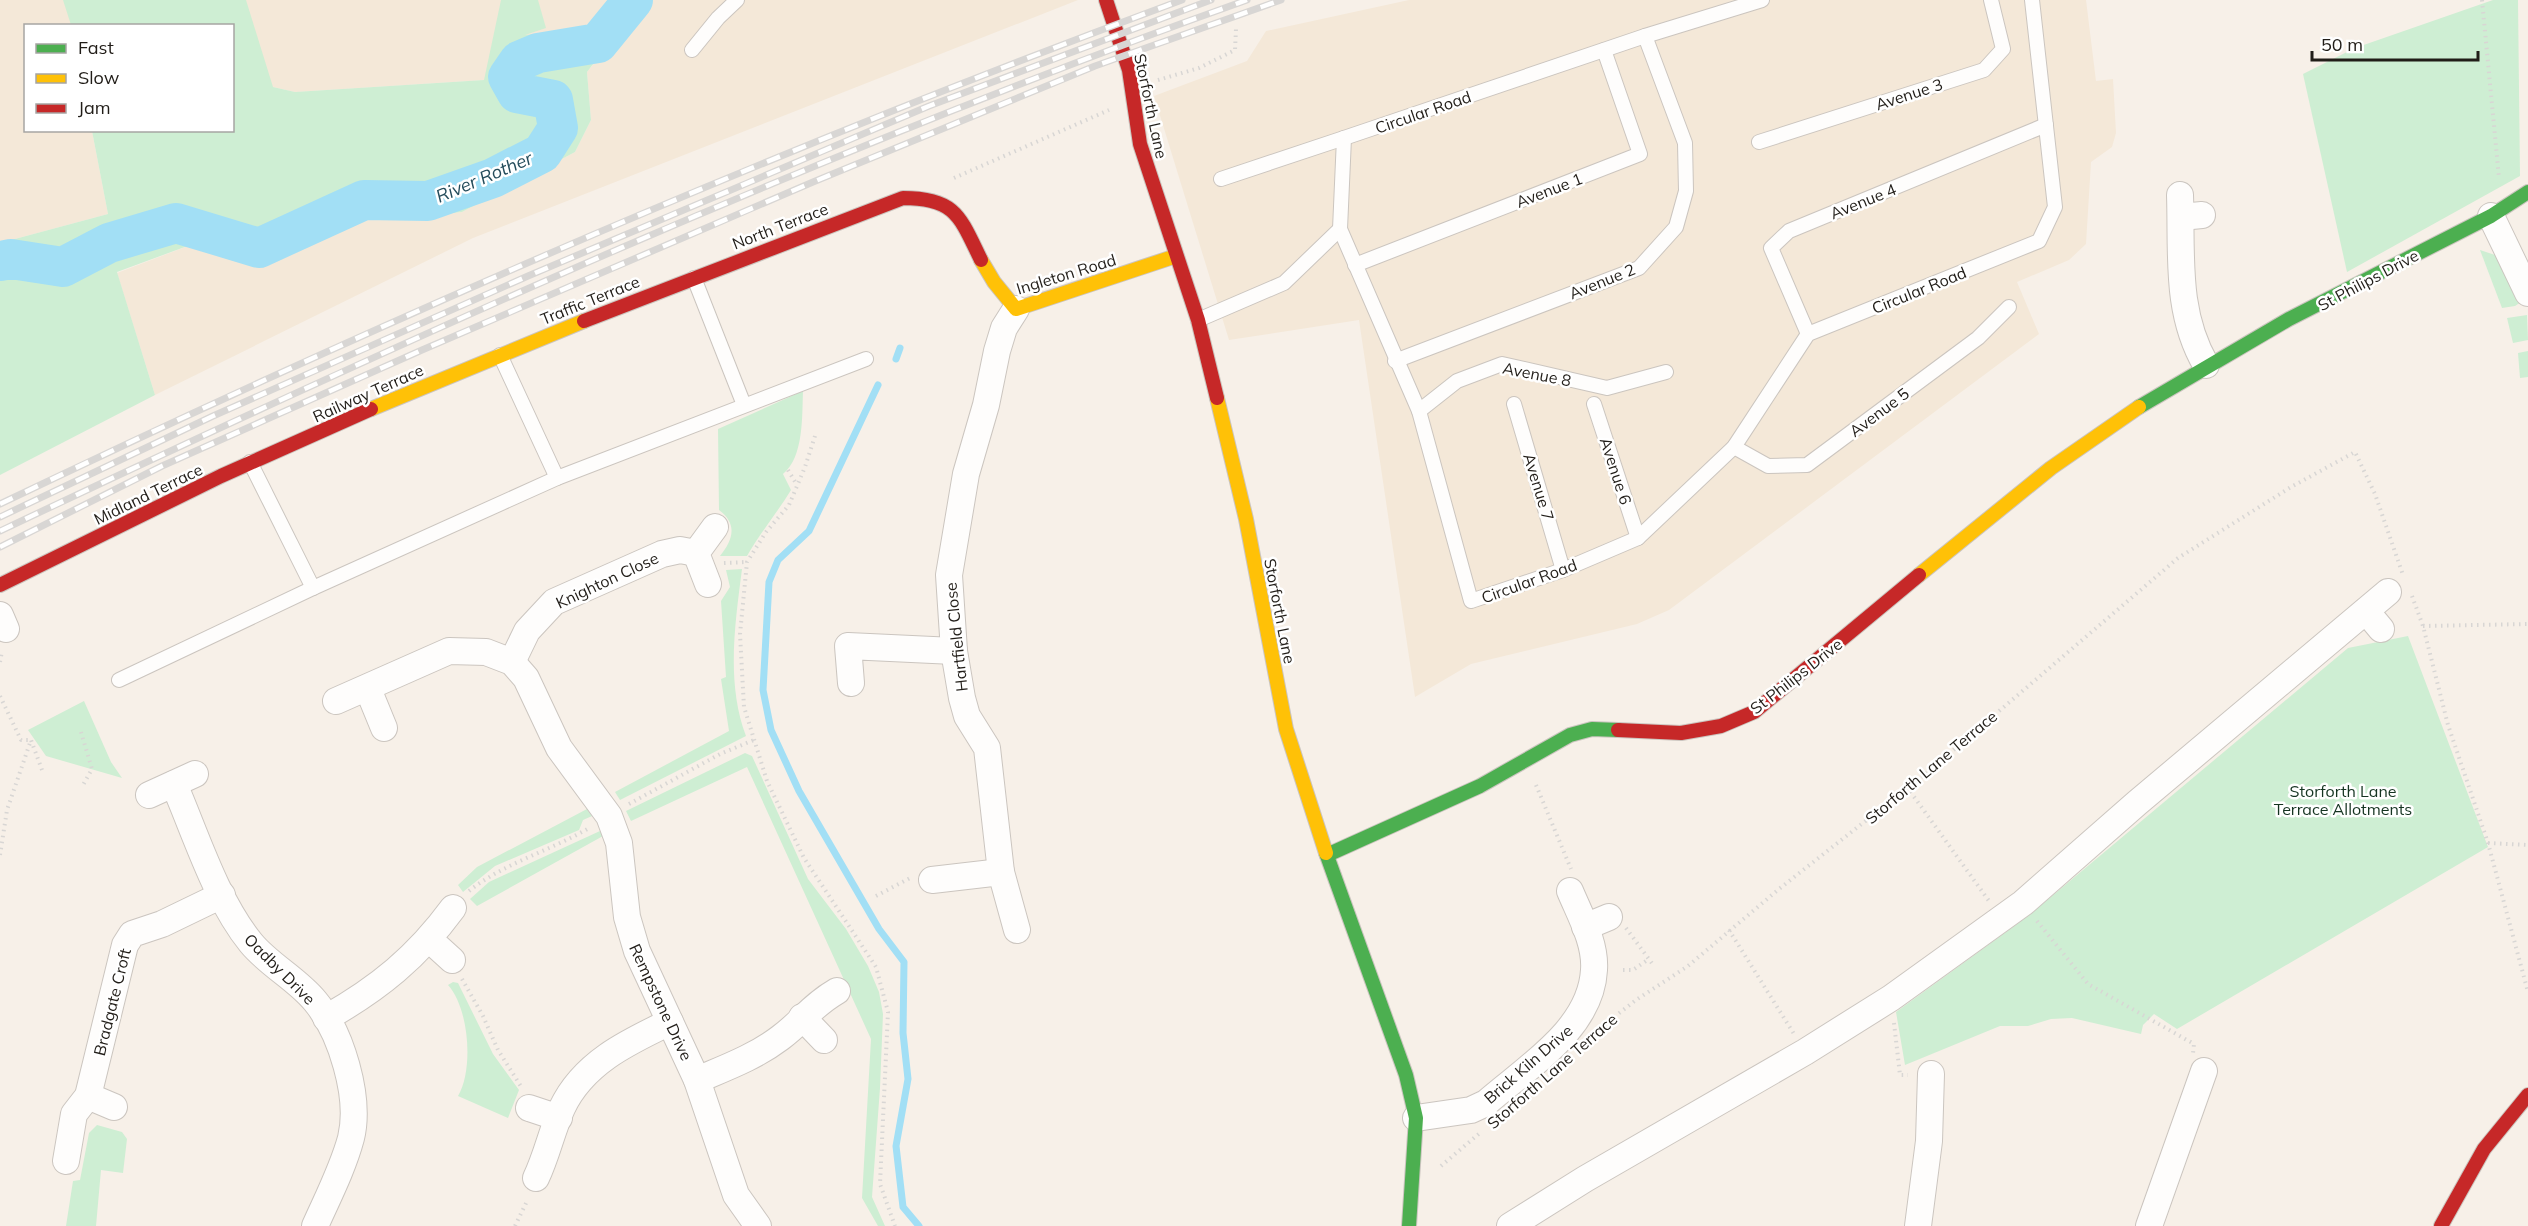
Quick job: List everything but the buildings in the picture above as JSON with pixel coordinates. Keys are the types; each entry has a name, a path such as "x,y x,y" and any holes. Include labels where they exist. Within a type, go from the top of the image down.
{"street":[{"name":"Storforth Lane","path":"1106,0 1126,60 1140,144 1198,320 1246,519 1286,729 1327,855 1406,1075 1416,1118 1414,1191 1409,1226"},
{"name":"St Philips Drive","path":"1327,855 1480,786 1570,735 1592,729 1681,732 1721,726 1754,712 1978,525 2095,436 2206,365 2497,213 2528,192"},
{"name":"North Terrace","path":"693,276 903,198 926,197"},
{"name":"Ingleton Road","path":"926,197 947,205 965,221 983,264 998,289 1016,309 1042,298 1176,256"},
{"path":"2188,209 2185,313 2193,342 2206,365"},
{"path":"2497,213 2528,293"},
{"name":"Traffic Terrace","path":"498,354 693,276"},
{"name":"Hartfield Close","path":"1016,309 1004,328 997,351 986,405 966,474 949,574 954,651 967,716 987,747 1001,872 1017,930"},
{"name":"Railway Terrace","path":"250,462 498,354"},
{"name":"Midland Terrace","path":"0,585 250,462"},
{"path":"708,584 696,553 715,527"},
{"name":"Knighton Close","path":"512,662 527,631 554,602 662,554 680,550 696,553"},
{"path":"1510,1226 1585,1179 1805,1052 1891,998 2023,903 2373,620 2401,588"},
{"path":"851,683 848,646 954,651"},
{"path":"336,702 449,651 486,652 512,662"},
{"name":"Rempstone Drive","path":"512,662 526,678 559,748 609,816 619,843 631,933 636,951 697,1080 736,1195 758,1226"},
{"path":"368,689 384,728"},
{"name":"Oadby Drive","path":"149,795 184,779 222,895 234,920 252,945 315,1000 341,1047 353,1107 352,1136 315,1226"},
{"path":"932,880 1001,872"},
{"name":"Brick Kiln Drive","path":"1416,1118 1471,1110 1486,1103 1573,1028 1589,998 1594,969 1585,927 1570,891"},
{"name":"Bradgate Croft","path":"66,1161 74,1114 88,1096 125,945 132,934 162,924 222,895"},
{"path":"326,1018 380,985 429,940 453,908"},
{"path":"1585,927 1609,917"},
{"path":"429,940 452,960"},
{"path":"697,1080 754,1054 780,1038 816,1003 837,991"},
{"path":"802,1017 824,1040"},
{"path":"536,1178 563,1107 595,1063 636,1038 670,1022"},
{"path":"2149,1226 2204,1071"},
{"path":"1918,1226 1929,1141 1931,1074"},
{"path":"88,1096 114,1107"},
{"path":"2441,1226 2484,1149 2527,1099"},
{"path":"529,1108 559,1118"}],"lane":[{"path":"692,50 717,18 737,0"},
{"name":"Circular Road","path":"1762,0 1646,36 1344,138 1340,229 1395,361 1419,411 1471,601 1563,570 1638,538 1734,447 1808,334 2039,241 2055,207 2032,0"},
{"name":"Avenue 3","path":"1759,142 1984,70 2003,49 1991,0"},
{"name":"Avenue 2","path":"1395,361 1639,268 1676,227 1686,191 1685,142 1646,36"},
{"name":"Avenue 1","path":"1355,265 1640,154 1604,50"},
{"name":"Avenue 4","path":"1808,334 1771,248 1789,231 2046,125"},
{"path":"1221,178 1344,138"},
{"path":"1198,320 1284,283 1340,229"},
{"path":"693,276 744,405"},
{"name":"Avenue 5","path":"1734,447 1768,466 1807,465 1978,338 2009,307"},
{"path":"498,354 558,478"},
{"path":"119,680 313,588 558,478 866,359"},
{"name":"Avenue 8","path":"1419,411 1457,381 1502,364 1607,388 1666,372"},
{"name":"Avenue 7","path":"1514,404 1563,570"},
{"name":"Avenue 6","path":"1594,404 1638,538"},
{"path":"250,462 313,588"}],"path":[{"path":"2482,0 2497,213"},
{"path":"1131,87 1199,68 1235,50 1236,29"},
{"path":"926,197 950,180 1110,110 1133,107"},
{"path":"815,436 789,505 766,532 747,561 740,634 744,707 767,781 804,858 876,967 888,1012 880,1185 895,1226"},
{"name":"Storforth Lane Terrace","path":"1595,1032 1636,999 1688,966 1729,930 2096,631 2178,558 2291,487 2355,452 2375,494 2401,588"},
{"path":"788,470 797,485"},
{"path":"2401,588 2422,626 2448,725 2488,843 2526,976 2528,992"},
{"path":"2422,626 2528,624"},
{"path":"0,696 21,740 31,740"},
{"path":"81,732 92,769 83,785"},
{"path":"31,740 42,770"},
{"path":"0,855 7,810 31,740"},
{"path":"1526,762 1573,874 1570,891"},
{"path":"1906,787 1952,854 2002,918"},
{"path":"2488,843 2528,845"},
{"path":"876,896 918,874 932,880"},
{"path":"2023,903 2088,984 2194,1044 2193,1054 2204,1071"},
{"path":"1609,917 1618,913 1622,924 1654,966"},
{"path":"1729,930 1805,1052"},
{"path":"1623,970 1633,970 1649,959"},
{"path":"452,960 483,1016 498,1050 520,1082 529,1108"},
{"path":"1891,998 1900,1075 1931,1074"},
{"name":"Storforth Lane Terrace","path":"1414,1191 1486,1128"},
{"path":"515,1226 536,1178"}],"shaded area":[{"path":"0,0 621,0 590,29 521,36 484,80 295,92 234,78 234,24 24,24 24,132 92,132 108,214 0,243"},
{"path":"645,0 1078,0 473,238 155,395 117,273 201,241 230,252 266,258 371,212 403,218 462,212 575,152 591,120 587,72"},
{"path":"1409,0 2086,0 2096,81 2113,79 2116,133 2112,147 2091,162 2086,244 2069,260 2017,282 2039,334 1669,610 1637,624 1471,664 1415,697 1359,320 1229,340 1154,96 1247,61 1266,31"}],"green space":[{"path":"63,0 246,0 273,87 295,92 484,80 501,0 538,0 546,28 525,35 590,29 597,59 587,72 591,120 575,152 462,212 403,218 371,212 266,258 230,252 201,241 117,272 155,395 0,475 0,243 108,214 92,132 234,132 234,24 71,24"},
{"path":"2493,0 2518,0 2520,176 2347,272 2303,74 2355,48"},
{"path":"2480,250 2498,256 2521,302 2515,306 2502,308"},
{"path":"2527,315 2528,340 2513,343 2507,318"},
{"path":"2528,351 2528,377 2520,378 2518,353"},
{"path":"803,391 801,436 795,457 783,474 791,490 747,556 720,556 732,532 729,521 719,510 718,429"},
{"path":"742,569 735,632 734,674 740,716 746,736 620,800 615,792 729,731 721,679 726,677 721,601 730,587 726,570"},
{"name":"Storforth Lane Terrace Allotments","path":"2408,636 2488,847 2177,1029 2154,1014 2143,1025 2141,1034 2072,1018 2051,1019 2028,1026 2000,1026 1905,1065 1896,1012 2028,916 2348,648"},
{"path":"84,701 111,762 122,778 46,756 28,730"},
{"path":"745,753 752,756 808,879 846,929 868,966 879,992 883,1014 872,1197 885,1226 878,1226 862,1198 871,1039 747,767 631,821 626,811"},
{"path":"587,809 592,816 583,820 579,830 495,866 463,892 458,885 477,867"},
{"path":"600,831 603,836 477,906 470,899 489,882"},
{"path":"453,982 458,983 493,1054 519,1090 508,1118 458,1096 466,1070 467,1039 461,1008 448,985"},
{"path":"97,1125 122,1132 127,1139 123,1173 101,1170 96,1226 66,1226 73,1181 80,1180 89,1133"}],"waterway":[{"name":"River Rother","path":"0,261 11,259 63,267 109,243 176,223 259,248 364,200 428,201 493,178 542,153 558,128 553,100 517,93 508,77 519,61 538,53 598,43 633,0"},
{"path":"896,359 900,348"},
{"path":"878,385 809,531 778,560 769,582 763,690 771,730 799,791 879,929 904,962 903,1033 908,1079 896,1146 903,1207 919,1226"}],"railway":[{"path":"0,504 291,368 585,238 882,115 1182,0"},
{"path":"0,517 213,416 528,276 929,106 1211,0"},
{"path":"0,531 462,318 773,183 1088,58 1247,0"},
{"path":"0,547 162,466 422,350 813,182 1095,66 1281,0"}],"traffic: fast":[{"path":"2139,407 2289,319 2491,216 2528,192"},
{"path":"1327,855 1480,786 1570,735 1592,729 1618,730"},
{"path":"1326,853 1406,1075 1416,1118 1409,1226"}],"traffic: slow":[{"path":"981,260 994,282 1016,309 1176,256"},
{"path":"371,409 584,321"},
{"path":"1217,398 1246,519 1286,729 1326,853"},
{"path":"1919,575 2051,468 2139,407"}],"traffic: jam":[{"path":"1106,0 1129,70 1140,144 1198,320 1217,398"},
{"path":"584,321 903,198 935,202 954,213 961,221 981,260"},
{"path":"0,585 221,476 371,409"},
{"path":"1618,730 1681,733 1721,726 1754,712 1919,575"},
{"path":"2441,1226 2484,1149 2528,1095"}]}
